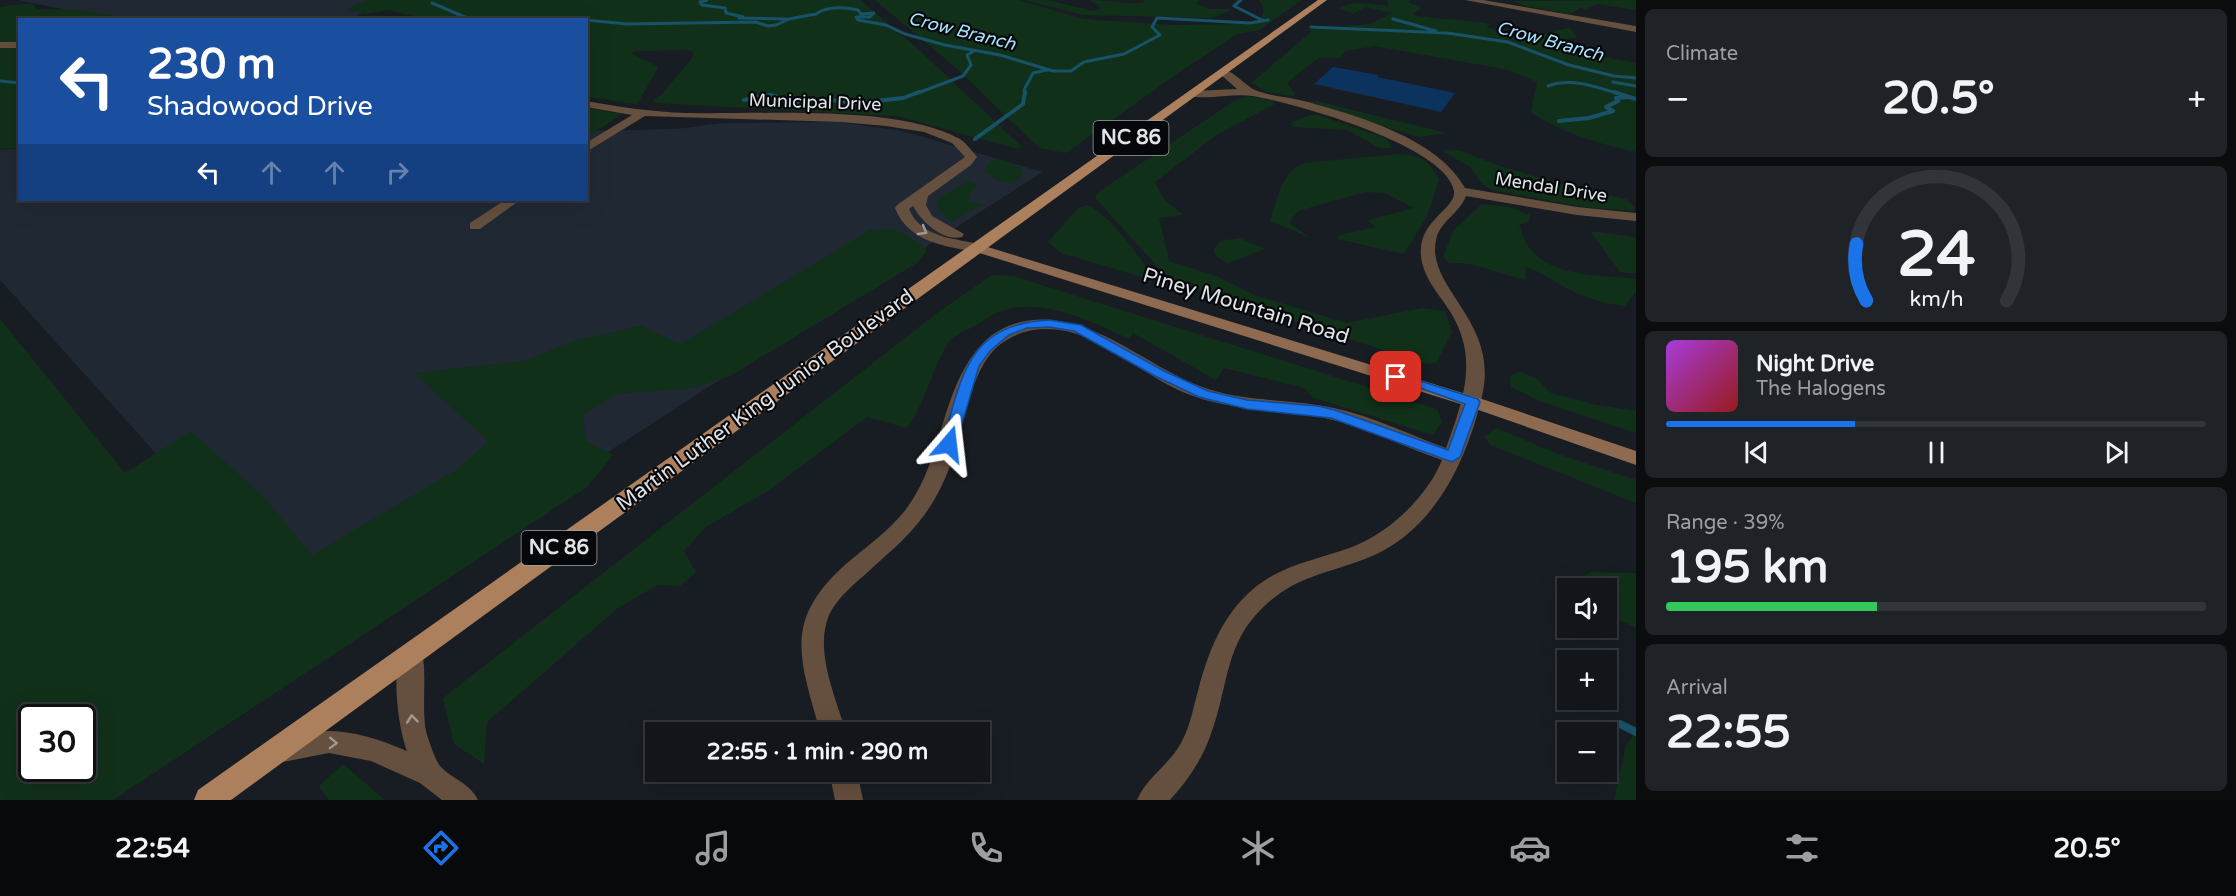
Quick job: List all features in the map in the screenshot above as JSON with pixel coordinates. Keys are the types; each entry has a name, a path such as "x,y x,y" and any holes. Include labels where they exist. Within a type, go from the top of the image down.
{"main road":[{"name":"Martin Luther King Junior Boulevard","path":"208,800 1323,0"}],"street":[{"path":"1468,0 1636,29"},
{"path":"0,45 18,45"},
{"path":"1151,800 1183,766 1198,733 1227,640 1238,621 1259,594 1306,568 1374,546 1425,503 1443,480 1476,389 1477,354 1461,315 1435,276 1427,252 1428,238 1433,226 1460,197 1455,178 1444,165 1405,140 1351,121 1253,93 1238,85 1224,72"},
{"path":"1192,94 1253,93"},
{"name":"Municipal Drive","path":"588,104 642,113 718,118 814,116 862,119 937,134 964,146 970,157 967,162 902,208 903,215 911,224 946,243 978,248"},
{"path":"588,148 642,113"},
{"name":"Mendal Drive","path":"1460,191 1566,210 1636,217"},
{"path":"475,226 512,201"},
{"name":"Piney Mountain Road","path":"978,248 1473,402 1636,458"},
{"path":"830,722 815,667 814,625 828,598 898,532 921,504 949,444 973,366 986,349 1004,333 1025,325 1049,324 1077,327 1159,373 1204,394 1247,405 1318,410 1335,414 1452,457"},
{"path":"411,654 410,697 414,735 430,774"},
{"path":"276,751 329,741 373,750 430,774 464,800"},
{"path":"845,782 849,800"}],"shaded area":[{"path":"18,0 392,0 352,18 105,18"},
{"path":"837,122 903,131 1042,172 315,641 170,469 0,280 0,150 18,149 18,201 588,201 588,131 677,129 722,123"}],"green space":[{"path":"367,0 860,0 916,47 1021,146 1018,149 897,116 655,103 653,100 662,94 692,58 694,52 687,50 634,51 632,54 659,67 637,104 588,97 588,18 419,18 389,10 367,14 346,10"},
{"path":"875,0 1018,0 1079,18 1174,25 1250,24 1260,21 1263,13 1259,0 1302,0 1259,30 1238,34 1184,69 1066,153 1039,148 955,67"},
{"path":"1024,0 1047,0 1094,11 1101,8 1090,0 1131,3 1145,2 1143,0 1199,0 1196,4 1210,9 1229,9 1230,11 1211,18 1083,15"},
{"path":"1382,0 1411,0 1408,2 1422,7 1412,15 1490,24 1486,27 1526,38 1570,28 1577,38 1561,39 1556,45 1560,48 1636,63 1636,152 1581,137 1531,112 1537,82 1509,70 1375,46 1345,51 1340,58 1318,58 1287,83 1295,93 1293,96 1267,92 1251,83 1311,32 1308,29 1371,24 1392,13 1365,7 1353,14 1340,8 1357,3 1389,6 1387,1"},
{"path":"1636,0 1636,10 1597,4 1586,9 1580,8 1571,14 1526,6 1513,1"},
{"path":"32,4 37,9 81,10 128,18 18,18 18,42 0,42 0,7"},
{"path":"0,47 18,47 18,148 0,149"},
{"path":"1250,96 1273,101 1275,104 1218,134 1155,182 1164,200 1184,215 1159,218 1169,261 1216,276 1254,295 1347,323 1422,308 1445,311 1452,332 1436,363 1427,364 1178,284 1165,275 1095,198 1097,193 1237,99"},
{"path":"1316,101 1447,133 1419,137 1305,102"},
{"path":"588,108 622,114 593,133 588,133"},
{"path":"1310,115 1318,115 1387,139 1393,148 1379,148 1347,130 1293,127 1291,123"},
{"path":"1461,151 1497,165 1564,185 1626,199 1635,207 1634,211 1583,207 1492,190 1481,183 1470,167 1444,152"},
{"path":"1399,154 1419,157 1428,163 1439,180 1427,216 1404,254 1337,239 1340,235 1376,227 1368,220 1414,208 1385,193 1365,192 1298,211 1289,223 1311,238 1270,221 1285,179 1297,167 1305,163"},
{"path":"1004,160 1024,170 1019,179 1011,184 999,181 984,172 990,161"},
{"path":"969,181 977,187 970,194 968,202 983,204 951,222 939,209 936,200"},
{"path":"1482,204 1509,207 1530,215 1529,221 1519,225 1524,238 1528,246 1549,264 1578,273 1636,279 1636,292 1625,306 1617,305 1581,295 1525,267 1526,280 1469,264 1449,263 1443,256 1454,230"},
{"path":"1087,205 1116,228 1158,282 1061,253 1048,242 1078,208"},
{"path":"894,229 926,247 926,253 917,263 730,376 692,388 617,394 583,415 586,441 613,455 587,487 113,800 0,800 0,319 125,473 191,431 264,497 312,555 458,469 488,441 414,373 524,361 576,340 641,326 681,344 870,230"},
{"path":"1590,231 1636,237 1636,274 1620,272"},
{"path":"1239,238 1265,249 1228,263 1218,258 1213,250 1220,241"},
{"path":"992,275 1013,276 1437,409 1442,422 1433,435 1320,400 1312,397 1305,388 1224,368 1216,380 1133,333 1129,339 1069,314 1036,307 1020,307 1001,311 958,334 949,342 919,408 906,428 867,417 768,491 706,527 684,551 696,572 680,586 658,585 618,608 487,722 484,764 454,744 443,698 937,313"},
{"path":"1520,371 1537,379 1551,393 1597,405 1636,411 1636,433 1537,400 1511,387 1510,376"},
{"path":"1496,428 1558,454 1636,480 1636,503 1491,445 1484,437"},
{"path":"1590,572 1636,573 1636,628 1617,619 1617,578 1582,578"},
{"path":"1636,732 1636,800 1614,800 1626,745"},
{"path":"343,764 385,800 329,800 319,786"}],"building":[{"path":"1333,67 1455,93 1441,112 1314,84"}],"waterway":[{"path":"707,0 700,2 702,5 725,8 726,13 743,17 739,18 787,19"},
{"path":"1241,0 1234,6 1262,20"},
{"name":"Crow Branch","path":"432,3 467,18"},
{"name":"Crow Branch","path":"588,20 627,24 755,22 768,26 826,10 847,8 858,10 861,14 874,13 870,17 856,17 858,20 886,25 905,34 945,45 1000,55 1053,71 1071,71 1084,62 1124,54 1160,35 1152,27 1157,18 1250,23 1268,20"},
{"path":"1393,19 1436,31"},
{"name":"Crow Branch","path":"1311,27 1447,33 1508,42 1569,65 1614,76 1636,78"},
{"path":"915,94 963,76 971,65 967,55 974,51"},
{"path":"1025,93 1024,90 1033,73 1047,70"},
{"path":"0,81 18,83"},
{"path":"1613,82 1636,86"},
{"path":"1548,86 1557,83 1575,83 1619,94"},
{"path":"744,100 770,95 797,102 830,100 858,103 903,98 919,92"},
{"path":"1614,92 1636,99"},
{"path":"975,139 1023,104 1025,93"},
{"path":"1559,121 1589,118 1613,111 1606,107 1618,101 1616,98 1628,97"},
{"path":"1620,724 1636,732"}],"route":[{"path":"949,444 973,366 986,349 1004,333 1025,325 1049,324 1077,327 1159,373 1204,394 1247,405 1318,410 1335,414 1452,457 1473,402 1396,377"}]}
